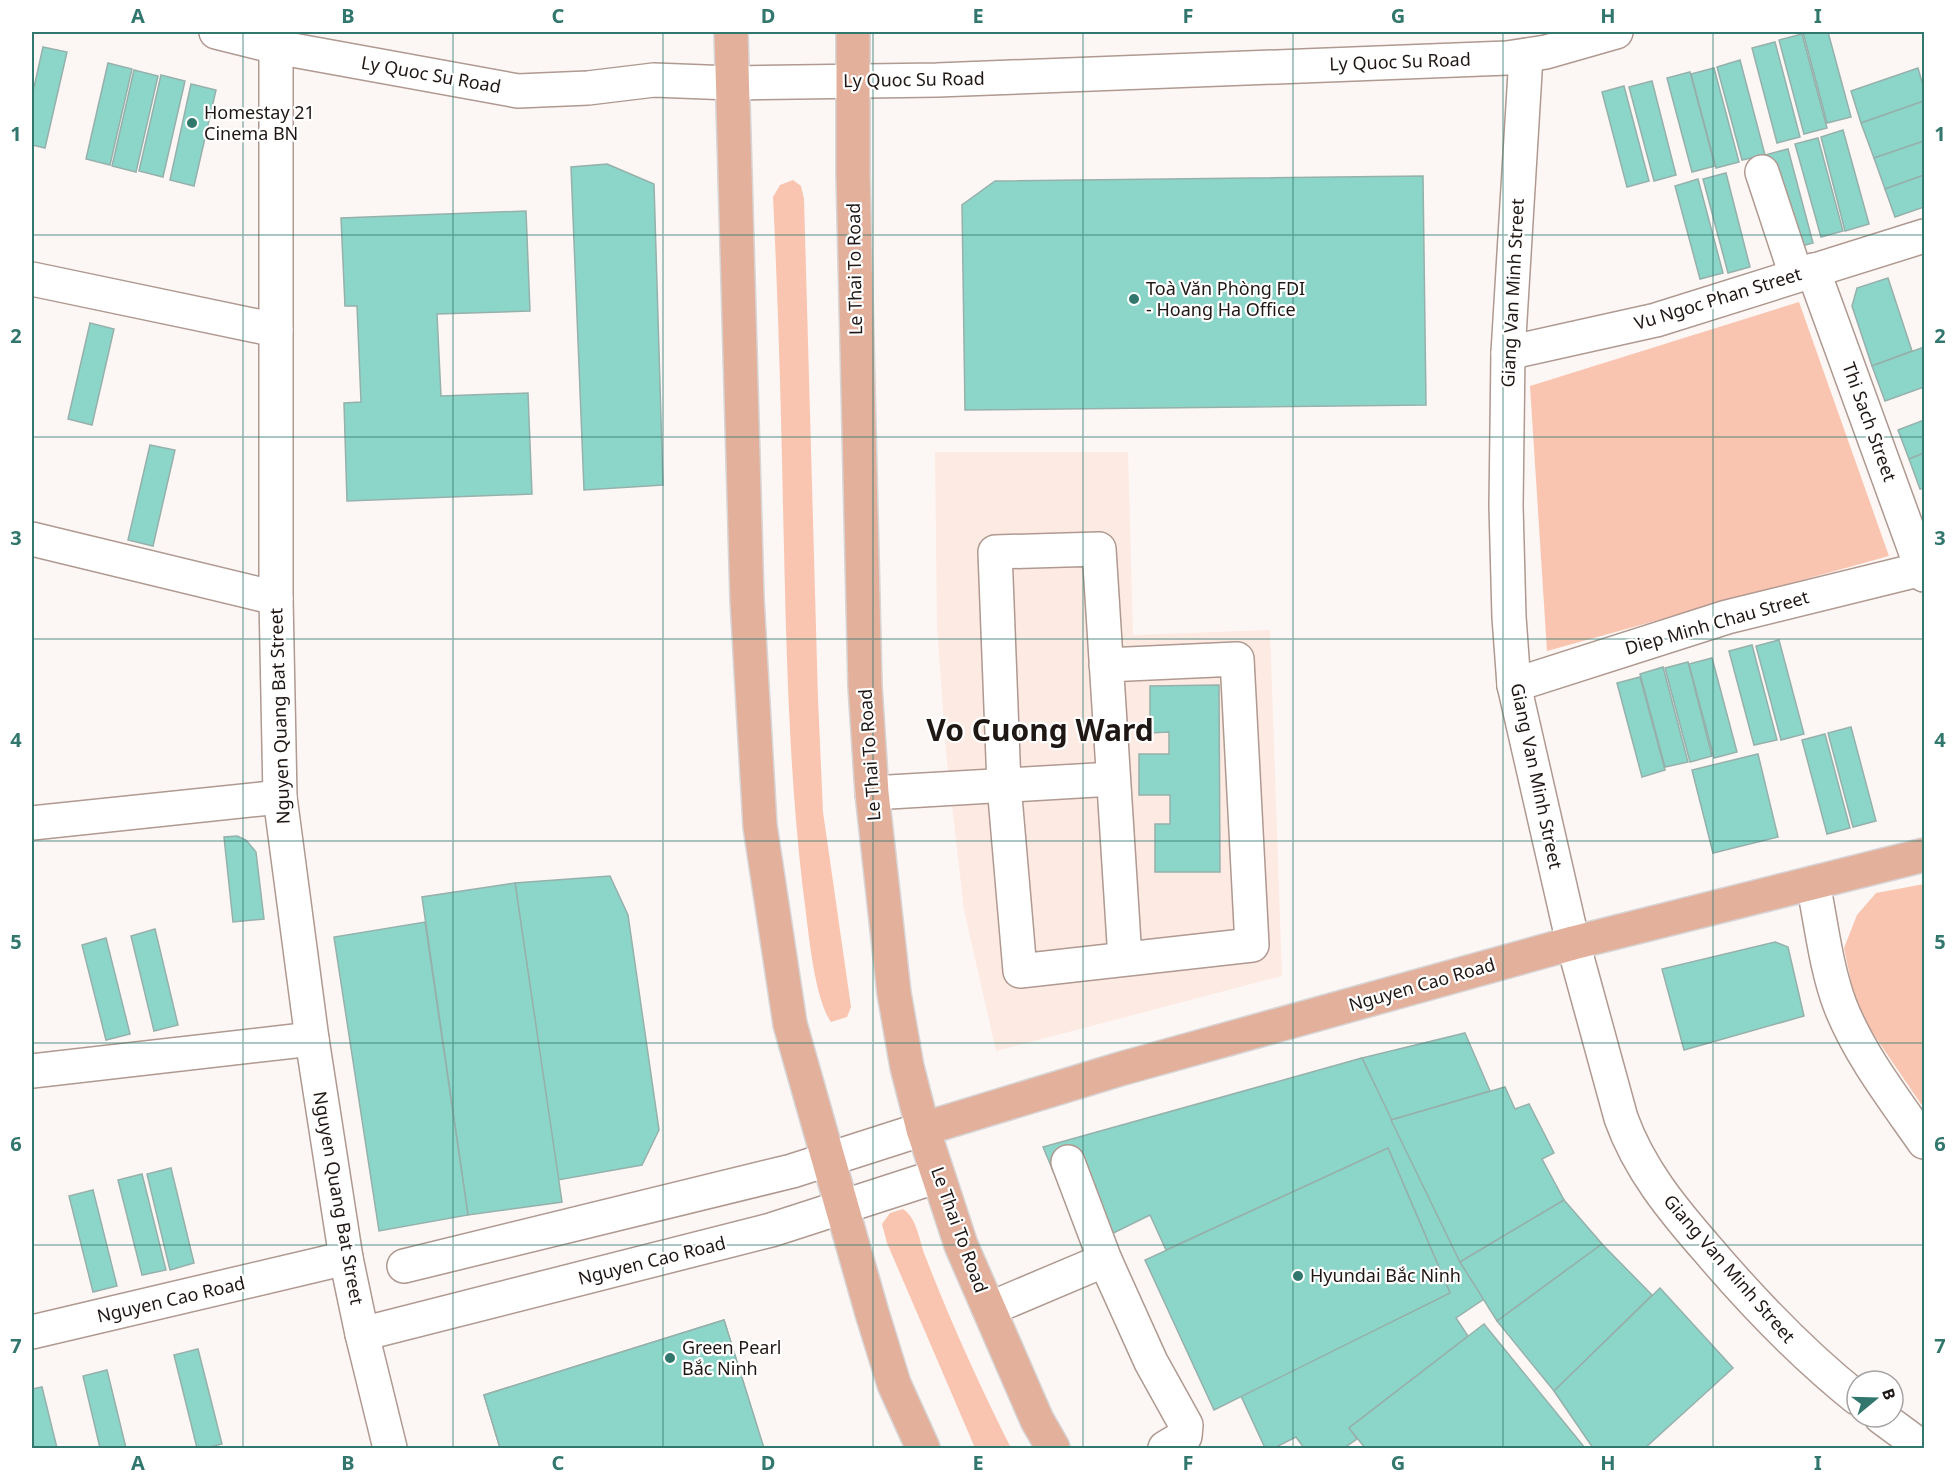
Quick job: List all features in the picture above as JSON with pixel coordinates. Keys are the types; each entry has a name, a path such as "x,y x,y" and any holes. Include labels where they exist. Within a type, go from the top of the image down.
{"main road":[{"path":"731,32 747,599 760,826 790,1024 894,1384 923,1449"},
{"name":"Le Thai To Road","path":"853,32 853,172 866,686 872,793 894,993 923,1129 961,1245 1037,1420 1053,1449"},
{"name":"Nguyen Cao Road","path":"923,1129 1120,1069 1573,943 1924,855"}],"street":[{"name":"Ly Quoc Su Road","path":"216,32 276,47 518,91 588,88 654,80 732,83 937,80 1526,56 1616,32"},
{"name":"Nguyen Quang Bat Street","path":"276,47 276,598 280,797 312,1039 346,1258 390,1449"},
{"name":"Giang Van Minh Street","path":"1526,56 1508,353 1506,506 1509,617 1514,685 1573,943 1621,1118 1642,1165 1681,1219 1777,1327 1818,1367 1845,1388"},
{"name":"Thi Sach Street","path":"1762,172 1805,273 1923,572"},
{"name":"Vu Ngoc Phan Street","path":"1508,353 1656,320 1924,236"},
{"path":"32,279 276,330"},
{"path":"32,539 276,598"},
{"path":"1106,665 1237,659 1252,945 1020,971 1004,785 995,552 1099,549 1106,665 1113,779 1125,959"},
{"name":"Diep Minh Chau Street","path":"1514,685 1727,617 1923,572"},
{"path":"872,793 1113,779"},
{"path":"32,823 280,797"},
{"path":"1813,883 1839,1003 1868,1057 1924,1142"},
{"path":"32,1071 312,1039"},
{"path":"404,1266 828,1160 923,1129"},
{"path":"1068,1162 1105,1260 1152,1362 1186,1425 1185,1436 1166,1449"},
{"name":"Nguyen Cao Road","path":"362,1334 771,1230 938,1176"},
{"name":"Nguyen Cao Road","path":"32,1332 346,1258"},
{"path":"989,1309 1105,1260"},
{"path":"1897,1429 1923,1449"}],"shaded area":[{"path":"793,180 801,186 804,199 823,812 851,1007 847,1017 831,1022 820,995 809,940 794,794 789,698 773,197 780,185"},
{"path":"1799,302 1889,556 1547,651 1530,386"},
{"path":"935,452 1128,452 1133,635 1270,630 1282,976 996,1051 964,910 946,752 937,626"},
{"path":"1924,884 1924,1106 1857,1010 1844,948 1857,915 1876,893"},
{"path":"903,1209 915,1225 956,1330 1011,1448 975,1448 887,1243 882,1224 890,1213"}],"building":[{"path":"1803,32 1828,32 1851,117 1827,123"},
{"path":"1802,34 1827,128 1804,134 1779,40"},
{"path":"1775,42 1800,137 1777,143 1752,48"},
{"path":"43,47 67,52 45,148 32,145 32,96"},
{"path":"1740,60 1765,155 1742,160 1717,67"},
{"path":"108,63 132,69 110,165 86,159"},
{"path":"1714,68 1739,162 1716,168 1691,74"},
{"path":"1918,68 1924,89 1924,101 1861,123 1851,91"},
{"path":"134,70 158,76 136,172 112,166"},
{"path":"1690,72 1715,166 1692,172 1667,78"},
{"path":"161,75 185,81 163,177 139,171"},
{"path":"1652,81 1676,175 1654,181 1629,87"},
{"path":"191,84 216,90 194,186 170,180"},
{"path":"1624,86 1649,181 1627,187 1602,92"},
{"path":"1924,101 1924,141 1874,158 1861,123"},
{"path":"1843,130 1869,224 1845,231 1821,137"},
{"path":"1818,138 1843,231 1821,237 1795,144"},
{"path":"1924,141 1924,175 1885,189 1874,158"},
{"path":"1788,149 1813,243 1790,249 1765,155"},
{"path":"607,164 654,184 663,485 584,490 571,167"},
{"path":"1726,173 1750,267 1728,273 1703,179"},
{"path":"1924,175 1924,207 1895,217 1885,189"},
{"path":"1423,176 1426,405 965,410 962,205 995,181"},
{"path":"1698,179 1723,273 1700,279 1675,186"},
{"path":"526,211 530,311 437,314 441,396 528,393 532,494 347,501 344,403 361,402 357,306 345,306 341,218"},
{"path":"1888,278 1912,351 1872,366 1852,306 1857,288"},
{"path":"90,323 114,329 92,425 68,419"},
{"path":"1924,347 1924,387 1885,401 1872,366"},
{"path":"1924,420 1924,453 1909,459 1898,430"},
{"path":"150,445 175,450 153,546 128,540"},
{"path":"1924,453 1924,488 1920,489 1909,459"},
{"path":"1779,640 1804,734 1781,740 1756,646"},
{"path":"1752,645 1777,740 1754,745 1729,651"},
{"path":"1712,658 1737,752 1714,758 1689,664"},
{"path":"1688,662 1712,756 1690,762 1665,668"},
{"path":"1663,667 1688,762 1665,767 1640,674"},
{"path":"1640,677 1665,770 1642,777 1617,683"},
{"path":"1219,685 1220,872 1155,872 1155,824 1170,824 1170,795 1139,795 1139,754 1169,754 1169,732 1150,733 1150,686"},
{"path":"1851,727 1876,821 1853,827 1828,733"},
{"path":"1825,734 1850,828 1827,834 1802,740"},
{"path":"1758,754 1778,837 1713,853 1692,770"},
{"path":"237,836 246,840 256,852 264,919 233,922 224,837"},
{"path":"610,876 628,915 659,1130 642,1165 558,1180 515,883"},
{"path":"515,883 562,1202 468,1215 422,897"},
{"path":"425,922 468,1215 379,1231 334,937"},
{"path":"155,929 178,1025 154,1031 131,936"},
{"path":"106,938 130,1034 106,1040 82,945"},
{"path":"1775,942 1788,947 1804,1016 1684,1050 1662,969"},
{"path":"1465,1033 1490,1091 1391,1120 1362,1058"},
{"path":"1362,1058 1460,1262 1484,1299 1456,1318 1468,1336 1349,1428 1357,1439 1344,1448 1304,1448 1296,1437 1274,1448 1265,1448 1241,1396 1450,1293 1388,1148 1166,1250 1150,1215 1085,1247 1043,1147"},
{"path":"1505,1087 1515,1109 1529,1104 1554,1153 1542,1159 1564,1200 1460,1262 1391,1120"},
{"name":"Hyundai Bắc Ninh","path":"1388,1148 1450,1293 1214,1410 1145,1260"},
{"path":"171,1168 194,1263 170,1270 147,1174"},
{"path":"142,1174 166,1270 142,1275 118,1180"},
{"path":"93,1190 117,1286 93,1292 69,1196"},
{"path":"1564,1200 1602,1244 1497,1321 1460,1262"},
{"path":"1602,1244 1652,1295 1554,1391 1497,1321"},
{"path":"1660,1288 1733,1368 1645,1448 1593,1448 1554,1391"},
{"name":"Green Pearl Bắc Ninh","path":"724,1320 758,1430 699,1448 500,1448 484,1395"},
{"name":"Green Pearl Bắc Ninh","path":"724,1320 764,1448 500,1448 484,1395"},
{"path":"1484,1324 1585,1448 1365,1448 1349,1428"},
{"path":"198,1349 222,1444 206,1448 197,1448 174,1355"},
{"path":"107,1370 126,1448 100,1448 83,1376"},
{"path":"42,1387 57,1448 32,1448 32,1389"}],"place":[{"name":"Homestay 21 Cinema BN","path":"192,123"},
{"name":"Toà Văn Phòng FDI - Hoang Ha Office","path":"1134,299"},
{"name":"Hyundai Bắc Ninh","path":"1298,1276"},
{"name":"Green Pearl Bắc Ninh","path":"670,1358"}],"district":[{"name":"Vo Cuong Ward","path":"1040,731"}]}
